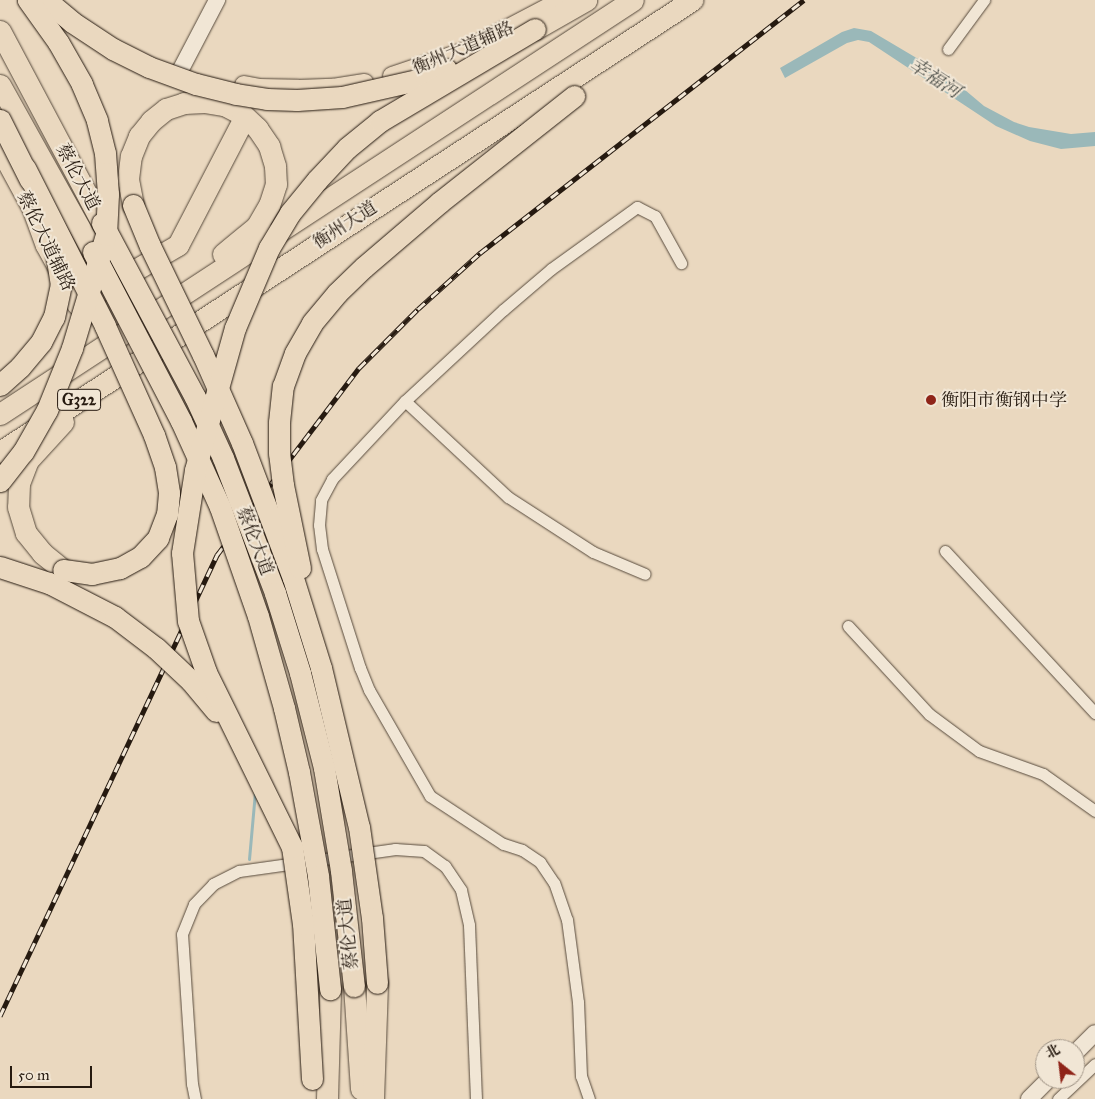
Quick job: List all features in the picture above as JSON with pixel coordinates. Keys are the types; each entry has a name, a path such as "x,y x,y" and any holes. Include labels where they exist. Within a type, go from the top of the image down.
{"highway":[{"path":"0,481 23,452 47,410 72,348 106,235 108,194 105,153 97,120 82,84 58,42 28,0"},
{"path":"46,0 72,22 113,49 148,67 196,84 267,99 297,100 342,97 416,80 535,29"},
{"path":"313,1089 304,924 292,847 206,672 195,644 184,592 182,553 195,470 235,328 248,292 269,248 290,213 317,180 347,148 380,121 409,102 586,0"},
{"name":"衡州大道","path":"0,414 633,0"},
{"name":"衡州大道","path":"0,452 692,0"},
{"path":"372,1097 377,983 372,918 360,827 321,668 283,484 279,453 279,422 283,386 295,353 312,323 337,293 364,267 440,202 697,0"},
{"name":"蔡伦大道","path":"0,31 164,335 199,405 223,458 275,593 300,673 324,768 341,871 361,1067 372,1097"},
{"name":"蔡伦大道","path":"0,84 93,252 181,421 220,507 258,616 284,708 299,772 318,876 330,989 327,1099"},
{"path":"142,321 256,226 269,205 276,184 275,166 269,146 257,128 242,114 224,105 194,102 166,109 151,121 139,136 130,156 128,179 133,205 150,246 203,355 242,443 292,578 321,668"},
{"path":"0,120 105,326 154,435 165,467 169,492 167,514 158,538 140,557 120,568 92,574 63,570 42,553 26,533 18,507 19,483 28,460 43,441 99,387"},
{"path":"77,304 178,246 242,122"},
{"path":"0,385 20,367 41,342 54,318 61,285 55,248 26,168"},
{"path":"0,567 49,583 115,617 156,648 191,681 244,749"},
{"path":"318,1099 329,1026"}],"main road":[{"path":"62,0 114,39 148,56 179,68"},
{"name":"衡州大道辅路","path":"179,68 220,81 256,96 333,88 401,74 463,52 562,0"},
{"name":"蔡伦大道辅路","path":"0,151 31,208 45,246 77,304"}],"street":[{"path":"179,68 211,0"},
{"path":"179,68 217,0"},
{"path":"948,49 984,0"},
{"path":"589,1099 581,1076 578,1002 567,920 554,883 540,862 522,850 503,844 430,796 369,690 322,548 319,525 320,500 332,480 405,401 503,310 551,269 637,207 655,216 682,264"},
{"path":"405,401 508,497 594,552 645,574"},
{"path":"945,551 1095,713"},
{"path":"848,626 936,719 979,751 1043,774 1095,811"},
{"path":"195,1099 192,1084 182,934 194,904 213,884 239,871 396,849 424,851 445,866 461,890 469,925 476,1099"},
{"path":"1085,1043 1095,1033"},
{"path":"1066,1096 1095,1064"},
{"path":"1028,1099 1038,1089"}],"water":[{"path":"854,28 871,31 952,79 984,106 1014,122 1029,127 1071,134 1095,132 1095,146 1061,149 1030,141 996,126 869,42 858,40 847,43 785,78 780,68 842,32"}],"waterway":[{"name":"幸福河","path":"249,859 255,792"}],"railway":[{"path":"0,1016 217,555 359,368 418,309 480,253 804,0"}],"place":[{"name":"衡阳市衡钢中学","path":"931,400"}]}
